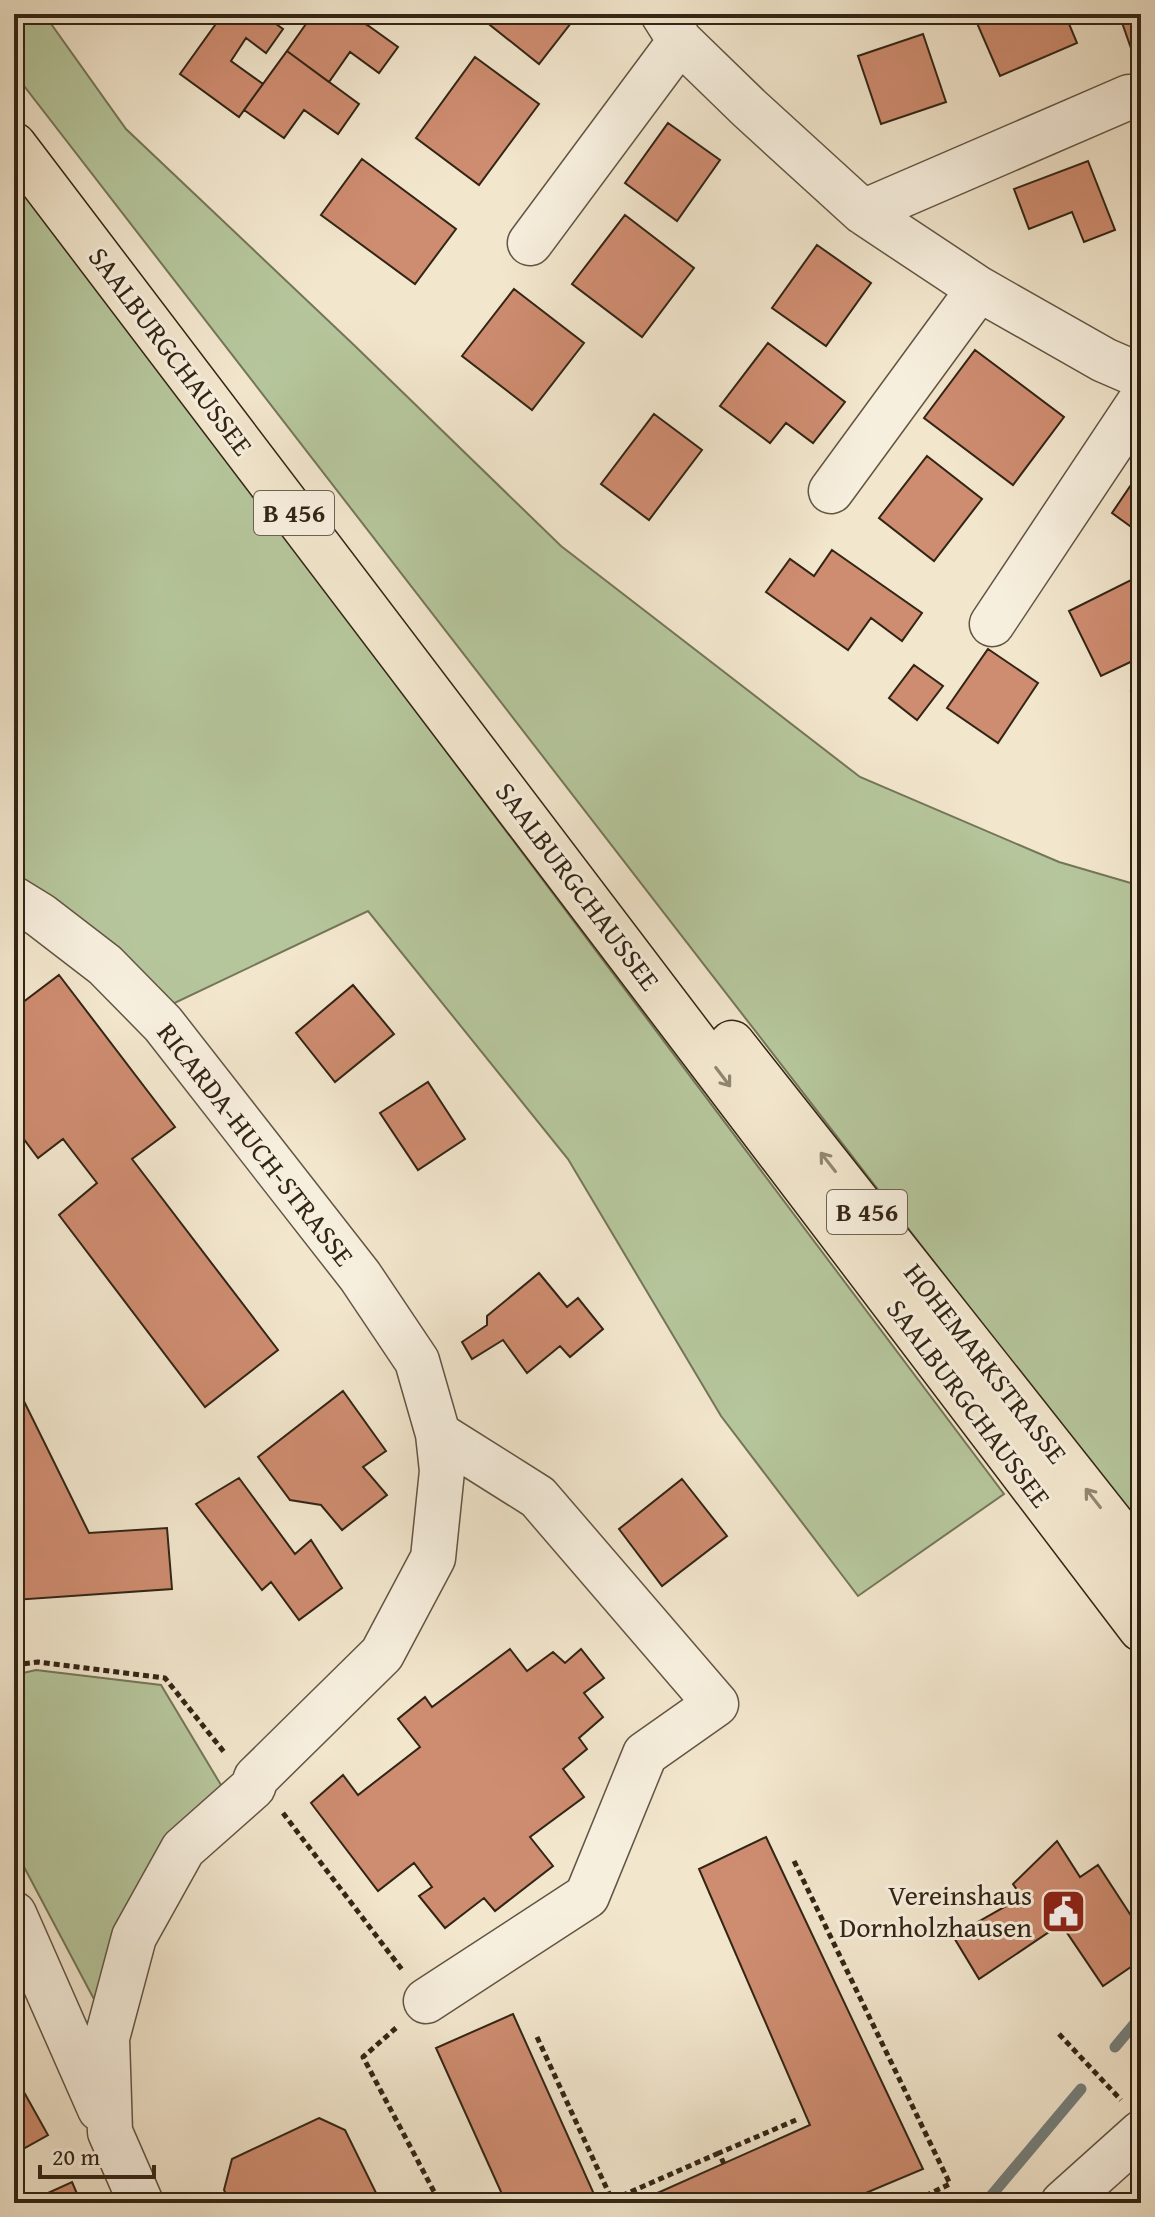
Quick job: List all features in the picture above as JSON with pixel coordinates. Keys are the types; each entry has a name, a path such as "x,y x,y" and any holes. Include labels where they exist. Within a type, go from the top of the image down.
{"main road":[{"name":"SAALBURGCHAUSSEE","path":"14,145 1141,1629"},
{"name":"HOHEMARKSTRASSE","path":"574,881 744,1056 1141,1560"}],"street":[{"path":"530,243 671,27 749,108 863,212 979,289 1104,360 1141,376"},
{"path":"863,212 1129,97"},
{"path":"831,491 979,289"},
{"path":"992,624 1141,400"},
{"name":"RICARDA-HUCH-STRASSE","path":"14,899 105,965 163,1024 360,1276 417,1361 438,1434 442,1471 433,1558 382,1654 183,1849 134,1937 107,2038 110,2132 141,2203"},
{"path":"426,2001 587,1896 645,1754 716,1704 538,1497 438,1434"},
{"path":"14,1914 110,2132"},
{"path":"1063,2203 1134,2119"}],"path":[{"path":"14,1665 38,1662 165,1678 254,1782 426,2001 363,2057 440,2203"},
{"path":"794,1861 950,2184 910,2203"},
{"path":"1059,2034 1134,2119"},
{"path":"537,2037 612,2200 796,2120"},
{"path":"719,2153 724,2164"}],"green space":[{"path":"14,14 44,14 126,129 561,546 860,777 1059,862 1141,886 1141,1525 14,73"},
{"path":"14,176 1004,1494 858,1596 721,1416 568,1159 368,911 164,1008 14,878"},
{"path":"36,1670 161,1685 227,1795 96,2003 14,1848 14,1675"}],"building":[{"path":"223,14 262,14 283,29 266,53 246,38 231,61 263,84 239,117 180,74"},
{"path":"313,14 352,14 398,47 379,73 350,52 329,82 287,51"},
{"path":"352,14 374,14 367,25"},
{"path":"499,14 578,14 539,64 490,25"},
{"path":"973,14 1065,14 1077,43 1000,76"},
{"path":"1119,14 1141,14 1139,71"},
{"path":"923,34 946,102 881,124 858,56"},
{"path":"287,51 359,104 338,134 304,110 284,138 244,110"},
{"path":"475,57 539,104 479,185 416,138"},
{"path":"668,123 720,160 677,221 625,183"},
{"path":"362,159 456,229 415,284 321,215"},
{"path":"1088,161 1115,230 1084,242 1072,212 1029,229 1014,189"},
{"path":"625,215 694,268 642,337 572,284"},
{"path":"817,245 871,283 826,346 772,308"},
{"path":"514,289 584,343 532,410 462,356"},
{"path":"768,343 845,402 813,443 786,423 770,443 720,406"},
{"path":"975,350 1064,417 1013,485 924,418"},
{"path":"654,414 702,450 649,520 601,484"},
{"path":"927,456 982,499 934,561 879,518"},
{"path":"1139,473 1141,475 1141,534 1112,513"},
{"path":"832,550 922,613 902,641 871,618 848,650 766,592 790,559 814,576"},
{"path":"1141,575 1141,657 1101,676 1069,611"},
{"path":"988,649 1038,683 998,743 947,708"},
{"path":"914,665 943,686 917,720 889,698"},
{"path":"1141,685 1141,707 1131,691"},
{"path":"59,975 175,1127 132,1159 278,1350 205,1407 59,1215 97,1183 63,1139 38,1158 14,1126 14,1009"},
{"path":"353,985 394,1034 335,1082 296,1033"},
{"path":"428,1082 465,1139 418,1170 380,1113"},
{"path":"539,1273 567,1307 578,1298 603,1329 570,1357 560,1346 527,1373 503,1340 472,1359 462,1342 487,1325 487,1316"},
{"path":"14,1381 89,1533 167,1528 172,1589 14,1600"},
{"path":"343,1391 386,1451 363,1467 387,1495 342,1530 321,1505 290,1500 258,1457"},
{"path":"239,1478 295,1554 311,1540 342,1588 299,1620 271,1582 262,1590 196,1504"},
{"path":"682,1479 727,1536 662,1586 619,1529"},
{"path":"510,1649 527,1671 553,1652 565,1663 581,1649 604,1678 584,1693 603,1717 579,1738 587,1749 563,1769 584,1797 530,1837 553,1866 495,1911 484,1898 445,1928 419,1896 432,1887 414,1863 378,1891 311,1803 343,1775 358,1795 420,1747 398,1719 425,1697 432,1707"},
{"path":"766,1837 923,2169 842,2203 635,2203 810,2125 699,1869"},
{"name":"Vereinshaus Dornholzhausen","path":"1057,1841 1080,1877 1098,1865 1141,1931 1141,1960 1103,1986 1061,1924 979,1979 953,1936 1022,1897 1013,1884"},
{"path":"513,2014 598,2203 506,2203 436,2048"},
{"path":"20,2085 48,2135 14,2154 14,2088"},
{"path":"319,2118 345,2130 381,2203 230,2203 224,2190 232,2159"},
{"path":"72,2182 81,2203 26,2203"}],"waterway":[{"path":"1115,2047 1141,2016"},
{"path":"985,2203 1081,2089"}],"place":[{"name":"Vereinshaus Dornholzhausen","path":"1063,1911"}]}
